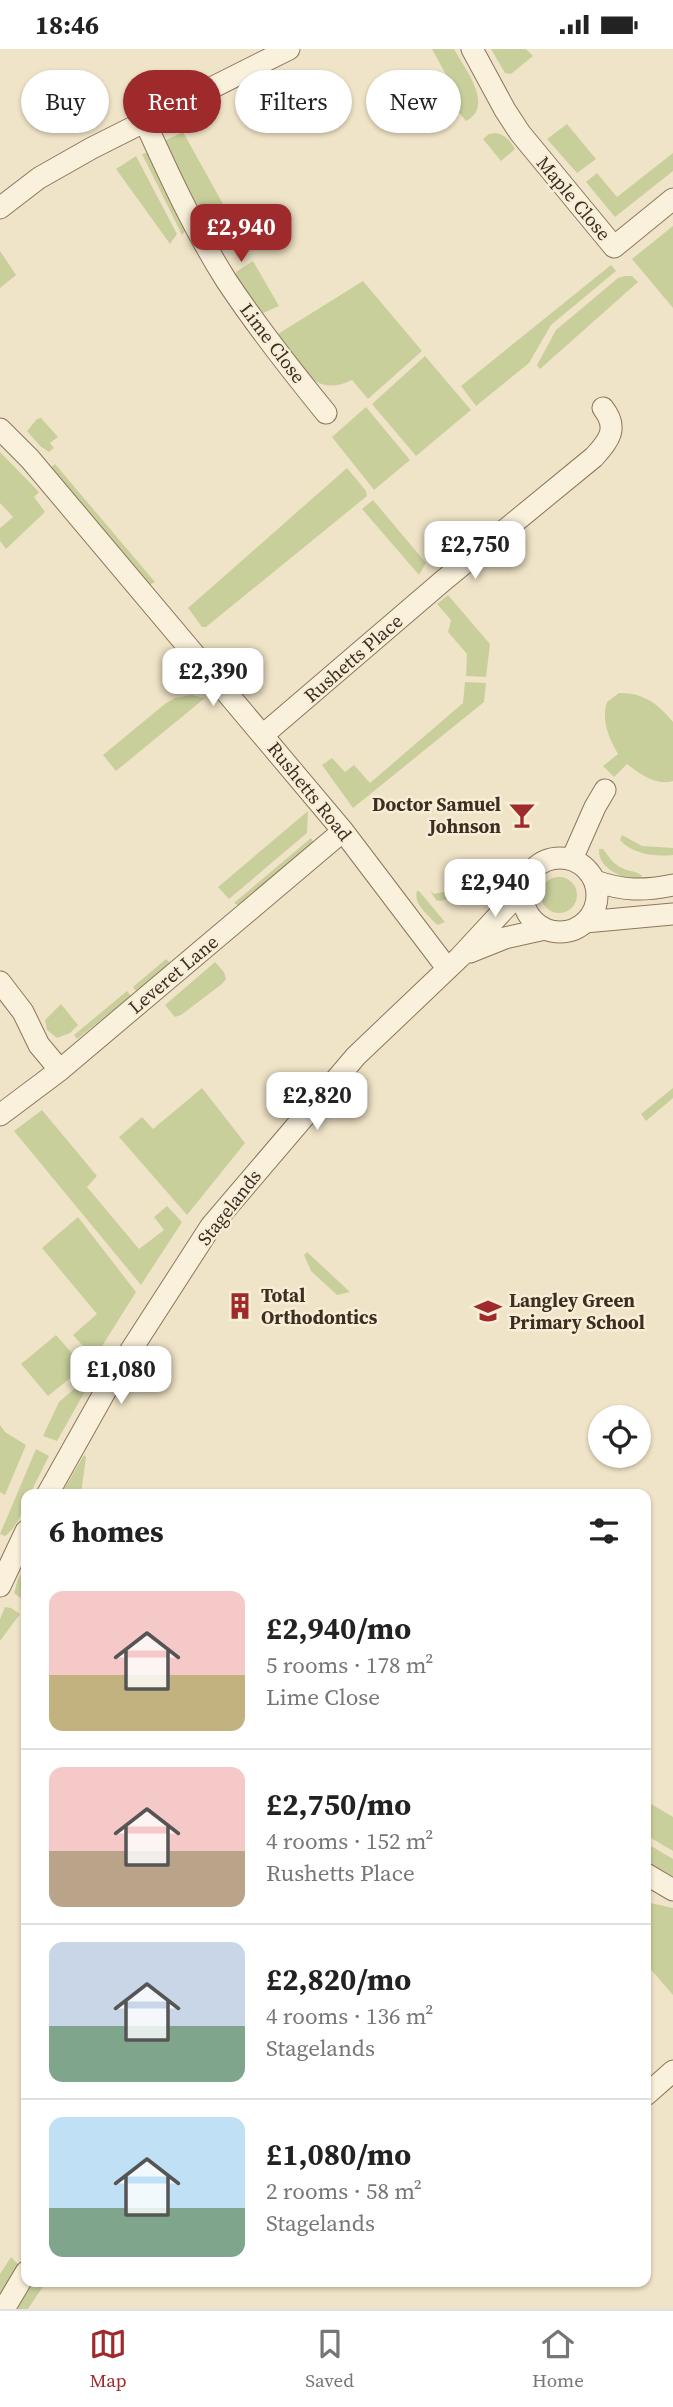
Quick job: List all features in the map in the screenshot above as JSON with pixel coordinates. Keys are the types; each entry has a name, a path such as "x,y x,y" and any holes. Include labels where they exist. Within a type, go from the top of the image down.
{"street":[{"path":"221,83 289,49"},
{"name":"Maple Close","path":"472,49 520,133 614,247 673,199"},
{"path":"0,208 39,178 123,133"},
{"name":"Lime Close","path":"150,133 225,278 272,346 326,413"},
{"name":"Rushetts Place","path":"263,735 444,580 594,457 610,437 612,426 603,408"},
{"name":"Rushetts Road","path":"0,429 30,459 454,962"},
{"path":"572,859 605,790"},
{"name":"Leveret Lane","path":"0,1115 60,1070 343,831"},
{"path":"556,857 572,859 586,867 595,881 597,903 592,914 576,929 566,932 545,929 534,922 523,901 523,889 528,874 540,863 556,857"},
{"path":"595,881 616,888 636,890 673,885"},
{"name":"Stagelands","path":"50,1489 111,1381 211,1226 355,1056 454,962 523,889"},
{"path":"585,922 673,914"},
{"name":"Stagelands","path":"454,962 505,938 545,929"},
{"path":"0,982 23,1012 39,1045 60,1070"},
{"path":"0,1585 21,1541"},
{"path":"651,1877 673,1890"},
{"path":"651,2091 673,2071"},
{"path":"4,2309 21,2280"}],"green space":[{"path":"432,49 454,49 475,87 478,106 466,121 461,115 461,70 443,70"},
{"path":"491,49 526,49 533,56 511,74 505,73"},
{"path":"567,124 596,159 577,173 547,139"},
{"path":"184,133 223,204 205,212 198,207 166,145 166,140"},
{"path":"496,133 507,139 515,149 501,161 483,139"},
{"path":"673,153 673,171 615,217 586,182 597,173 617,197"},
{"path":"142,154 150,155 188,228 182,235"},
{"path":"136,156 177,234 170,244 116,169"},
{"path":"673,226 673,308 632,259"},
{"path":"0,251 16,275 0,288"},
{"path":"253,261 279,306 261,314 236,277 236,272"},
{"path":"611,265 616,271 551,325 529,363 476,406 461,386"},
{"path":"632,276 638,282 540,369 537,365 556,330 618,278"},
{"path":"363,281 422,351 368,399 352,380 338,385 316,382 300,366 278,334"},
{"path":"425,356 471,410 416,456 372,404"},
{"path":"366,407 410,460 374,490 332,437"},
{"path":"41,418 58,437 50,443 54,448 49,452 27,431"},
{"path":"0,452 39,492 34,497 45,512 6,549 0,541 0,528 13,517 0,503"},
{"path":"55,464 155,582 148,586 49,469"},
{"path":"347,468 367,496 206,627 202,627 188,608"},
{"path":"373,500 426,563 419,575 362,509"},
{"path":"448,595 490,644 486,677 466,676 467,654 448,632 451,620 437,604"},
{"path":"465,682 486,683 484,702 353,808 322,765 332,758 345,772 354,765 370,783 463,703"},
{"path":"619,693 649,700 673,722 673,781 654,780 627,764 614,777 603,766 618,754 605,723 605,709 607,702"},
{"path":"192,695 205,698 116,771 103,755 166,703 175,698"},
{"path":"308,811 307,833 229,899 218,887"},
{"path":"622,835 642,846 673,848 673,855 651,855 631,849 620,840"},
{"path":"311,838 314,843 240,906 234,903"},
{"path":"599,849 603,849 612,861 623,869 642,876 639,880 612,871 602,862"},
{"path":"559,877 572,882 577,895 572,908 559,913 546,908 541,895 546,882"},
{"path":"483,879 486,885 481,891 440,901 436,900 430,891 434,894 476,885"},
{"path":"417,891 445,922 438,925 425,912 417,900"},
{"path":"166,959 170,963 137,992 133,987"},
{"path":"215,962 224,972 226,979 175,1017 165,1005"},
{"path":"127,991 131,996 77,1039 74,1035"},
{"path":"61,1004 78,1025 70,1033 57,1038 47,1030 45,1020"},
{"path":"202,1088 245,1143 187,1215 119,1137 142,1117 153,1129"},
{"path":"673,1088 673,1098 646,1121 641,1114"},
{"path":"42,1110 97,1176 87,1187 139,1249 164,1230 154,1217 167,1206 182,1222 141,1285 14,1131"},
{"path":"78,1217 136,1292 99,1351 91,1355 73,1335 97,1314 42,1248"},
{"path":"307,1252 350,1292 337,1295 311,1271 304,1255"},
{"path":"56,1335 84,1367 48,1396 21,1364"},
{"path":"88,1377 93,1377 57,1441 43,1436 59,1402"},
{"path":"0,1425 5,1432 26,1445 5,1495 0,1492"},
{"path":"36,1449 49,1456 32,1489 21,1489 20,1517 9,1533 5,1536 0,1534"},
{"path":"84,1455 86,1457 82,1489 64,1489"},
{"path":"21,1574 21,1598 14,1593"},
{"path":"5,1607 20,1614 0,1641 0,1619"},
{"path":"651,1804 673,1817 673,1851 651,1838"},
{"path":"651,1846 673,1859 673,1880 651,1867"},
{"path":"651,1903 673,1908 673,1995 651,1970"},
{"path":"11,2257 20,2266 0,2293 0,2274"},
{"path":"28,2287 43,2287 28,2309 14,2309"}],"place":[{"name":"Doctor Samuel Johnson","path":"522,815"},
{"name":"Total Orthodontics","path":"240,1306"},
{"name":"Langley Green Primary School","path":"488,1311"}]}
